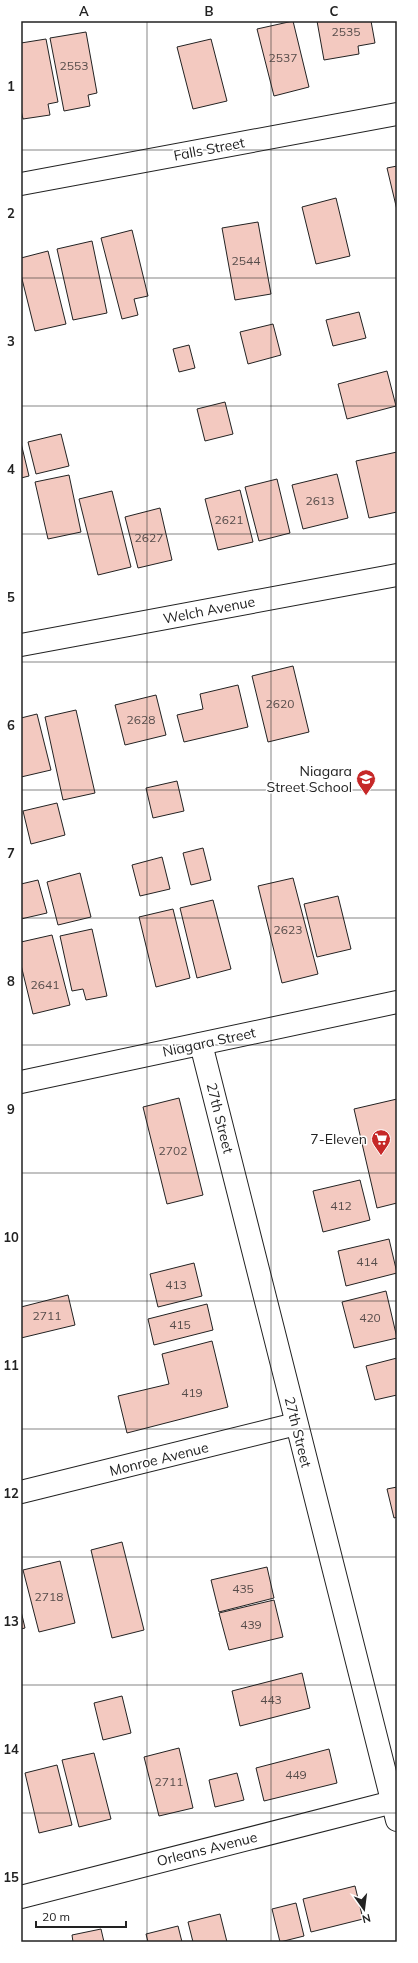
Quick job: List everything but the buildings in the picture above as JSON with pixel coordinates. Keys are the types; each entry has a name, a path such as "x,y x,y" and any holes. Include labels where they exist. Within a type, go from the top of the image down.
{"street":[{"name":"Falls Street","path":"21,184 397,114"},
{"name":"Welch Avenue","path":"21,645 397,575"},
{"name":"Niagara Street","path":"21,1082 397,1002"},
{"name":"27th Street","path":"201,1044 395,1811"},
{"name":"Monroe Avenue","path":"21,1492 296,1424"},
{"name":"Orleans Avenue","path":"21,1897 395,1811"}],"place":[{"name":"Niagara Street School","path":"366,796"},
{"name":"7-Eleven","path":"381,1156"}]}
